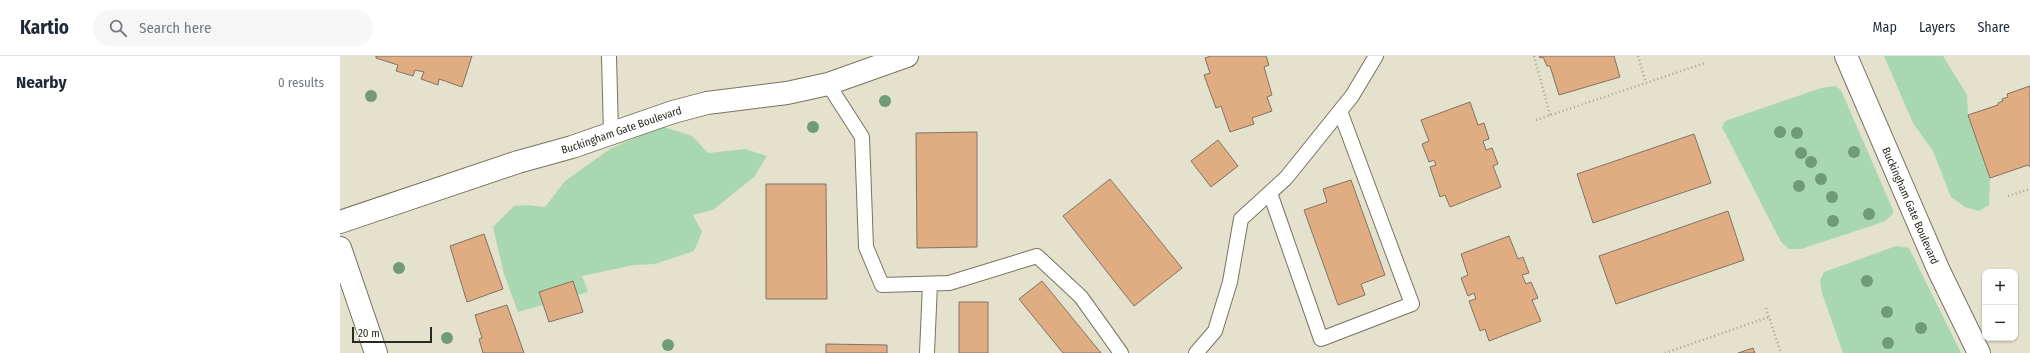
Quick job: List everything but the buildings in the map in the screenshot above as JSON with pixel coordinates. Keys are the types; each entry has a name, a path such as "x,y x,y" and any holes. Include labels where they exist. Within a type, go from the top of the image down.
{"street":[{"name":"Buckingham Gate Boulevard","path":"340,222 518,162 572,147 708,103 787,93 828,84 907,56"},
{"name":"Buckingham Gate Boulevard","path":"1846,56 1939,271 1979,353"},
{"path":"340,248 376,353"}],"lane":[{"path":"609,56 611,134"},
{"path":"1196,353 1215,331 1230,282 1241,219 1286,178 1352,96 1376,56"},
{"path":"828,84 862,137 866,247 882,285 949,283 1037,256 1081,296 1121,353"},
{"path":"1270,193 1321,339 1412,304 1340,111"},
{"path":"927,353 930,284"}],"path":[{"path":"1534,56 1550,115"},
{"path":"1638,56 1646,83"},
{"path":"1536,120 1705,63"},
{"path":"2008,196 2030,189"},
{"path":"1766,308 1782,353"},
{"path":"1665,353 1676,351 1769,317"}],"green space":[{"path":"1884,56 1943,56 1967,95 1968,115 1990,178 1989,205 1979,211 1965,207 1951,197 1933,151 1913,123"},
{"path":"1835,86 1841,90 1893,210 1893,214 1885,221 1874,225 1801,249 1789,249 1781,242 1722,127 1725,121 1821,88"},
{"path":"661,126 692,136 708,153 745,149 767,156 754,177 713,210 693,215 702,232 694,251 655,264 634,265 582,276 588,292 518,312 504,274 493,227 514,206 527,205 545,207 565,181 610,149"},
{"path":"1896,246 1909,248 1961,353 1843,353 1822,293 1820,281 1824,272"}]}
